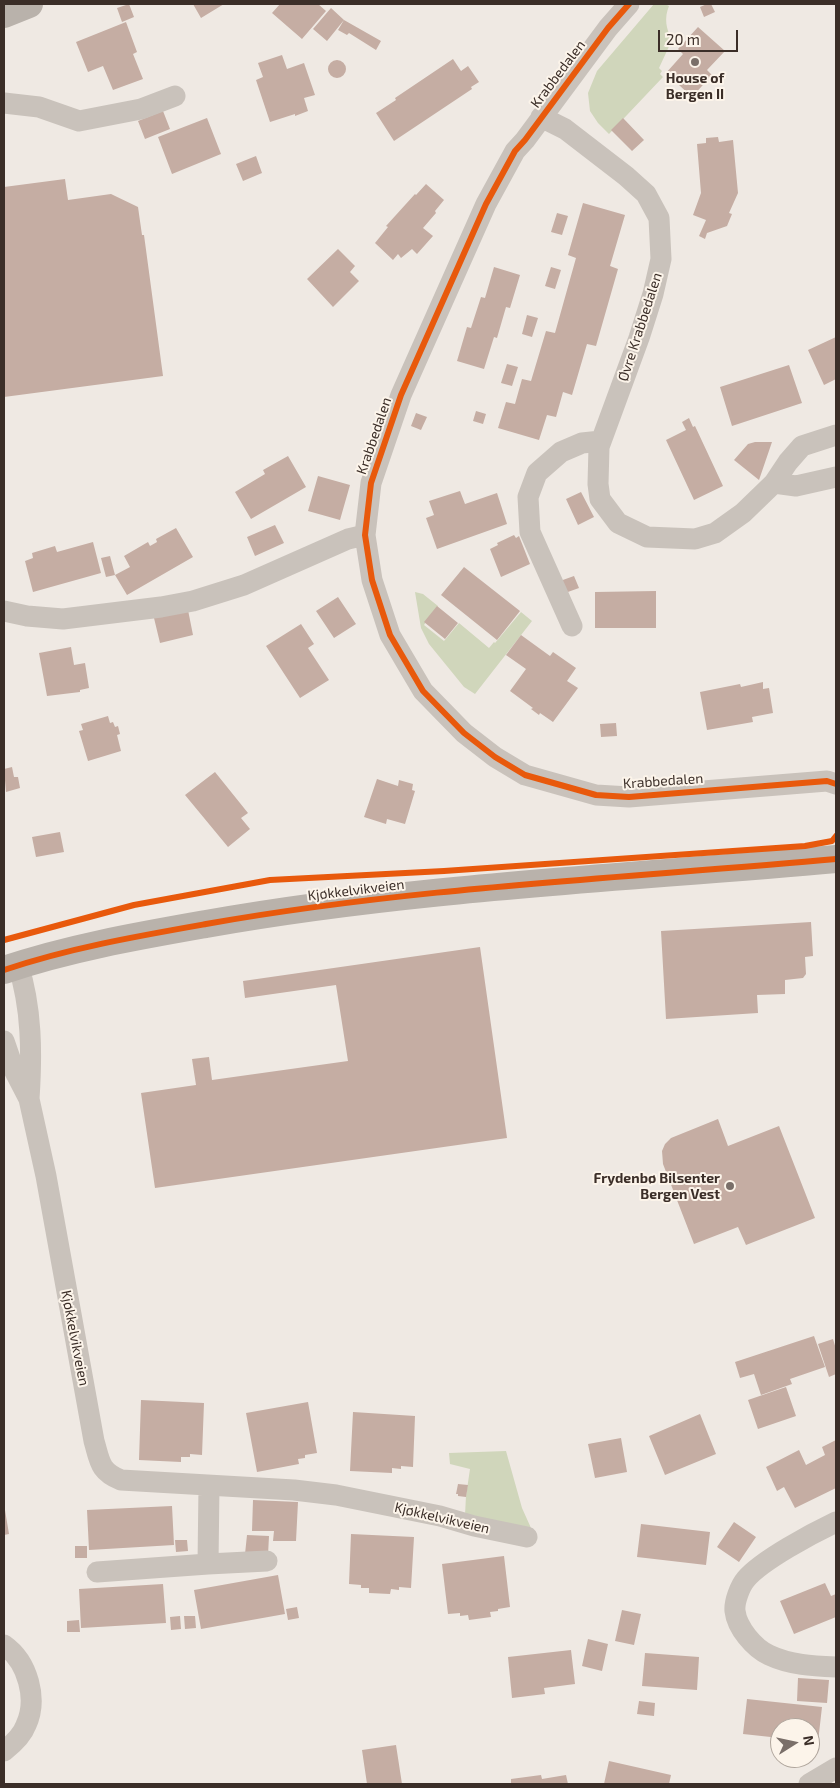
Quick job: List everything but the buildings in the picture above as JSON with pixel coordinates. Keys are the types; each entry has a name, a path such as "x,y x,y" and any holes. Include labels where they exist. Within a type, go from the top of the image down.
{"main road":[{"path":"4,14 30,4"},
{"name":"Kjøkkelvikveien","path":"11,967 161,932 285,911 457,890 836,859"}],"street":[{"name":"Krabbedalen","path":"629,4 608,28 515,150 486,204 402,395 371,483 365,535 372,580 390,635 423,691 464,733 495,757 525,776 596,795 629,797 827,781 836,784"},
{"path":"4,103 39,107 80,121 142,109 175,96"},
{"name":"Øvre Krabbedalen","path":"541,117 566,129 626,176 646,194 659,218 661,259 653,294 599,447 598,484 600,499 618,524 647,537 696,539 716,533 743,513 774,483 788,462 802,446 836,435"},
{"path":"572,626 530,532 528,497 537,473 561,452 582,443 601,441"},
{"path":"774,483 796,486 836,477"},
{"path":"4,611 27,616 63,619 193,601 244,585 348,539 365,535"},
{"name":"Kjøkkelvikveien","path":"11,967 26,988 31,1066 29,1099"},
{"name":"Kjøkkelvikveien","path":"4,1041 14,1070 29,1099 46,1176 94,1441 102,1466 110,1475 121,1480 294,1490 336,1495 440,1516 474,1526 526,1537"},
{"path":"208,1564 209,1486"},
{"path":"836,1522 772,1558 745,1579 738,1595 735,1610 740,1626 755,1645 769,1655 803,1666 836,1667"},
{"path":"97,1572 267,1561"},
{"path":"4,1646 19,1661 28,1676 31,1709 26,1726 17,1739 4,1751"},
{"path":"809,1784 836,1768"}],"green space":[{"path":"654,4 669,6 666,23 672,40 659,68 662,71 660,74 663,77 609,134 590,111 588,93 597,71"},
{"path":"415,592 423,594 438,606 424,625 444,641 459,623 489,648 521,612 532,621 475,694 464,687 429,644 421,628"},
{"path":"506,1451 522,1508 531,1528 465,1515 470,1469 450,1464 449,1453"}],"cycle path":[{"path":"629,4 608,28 515,151 486,204 401,395 371,483 365,535 372,580 390,635 423,691 464,733 495,757 525,775 596,795 629,797 827,781 836,784"},
{"path":"4,940 134,905 270,880 444,871 805,846 832,841 836,836"},
{"path":"4,970 53,955 104,943 284,911 441,892 836,859"}],"place":[{"name":"House of Bergen II","path":"695,62"},
{"name":"Frydenbø Bilsenter Bergen Vest","path":"730,1186"}]}
